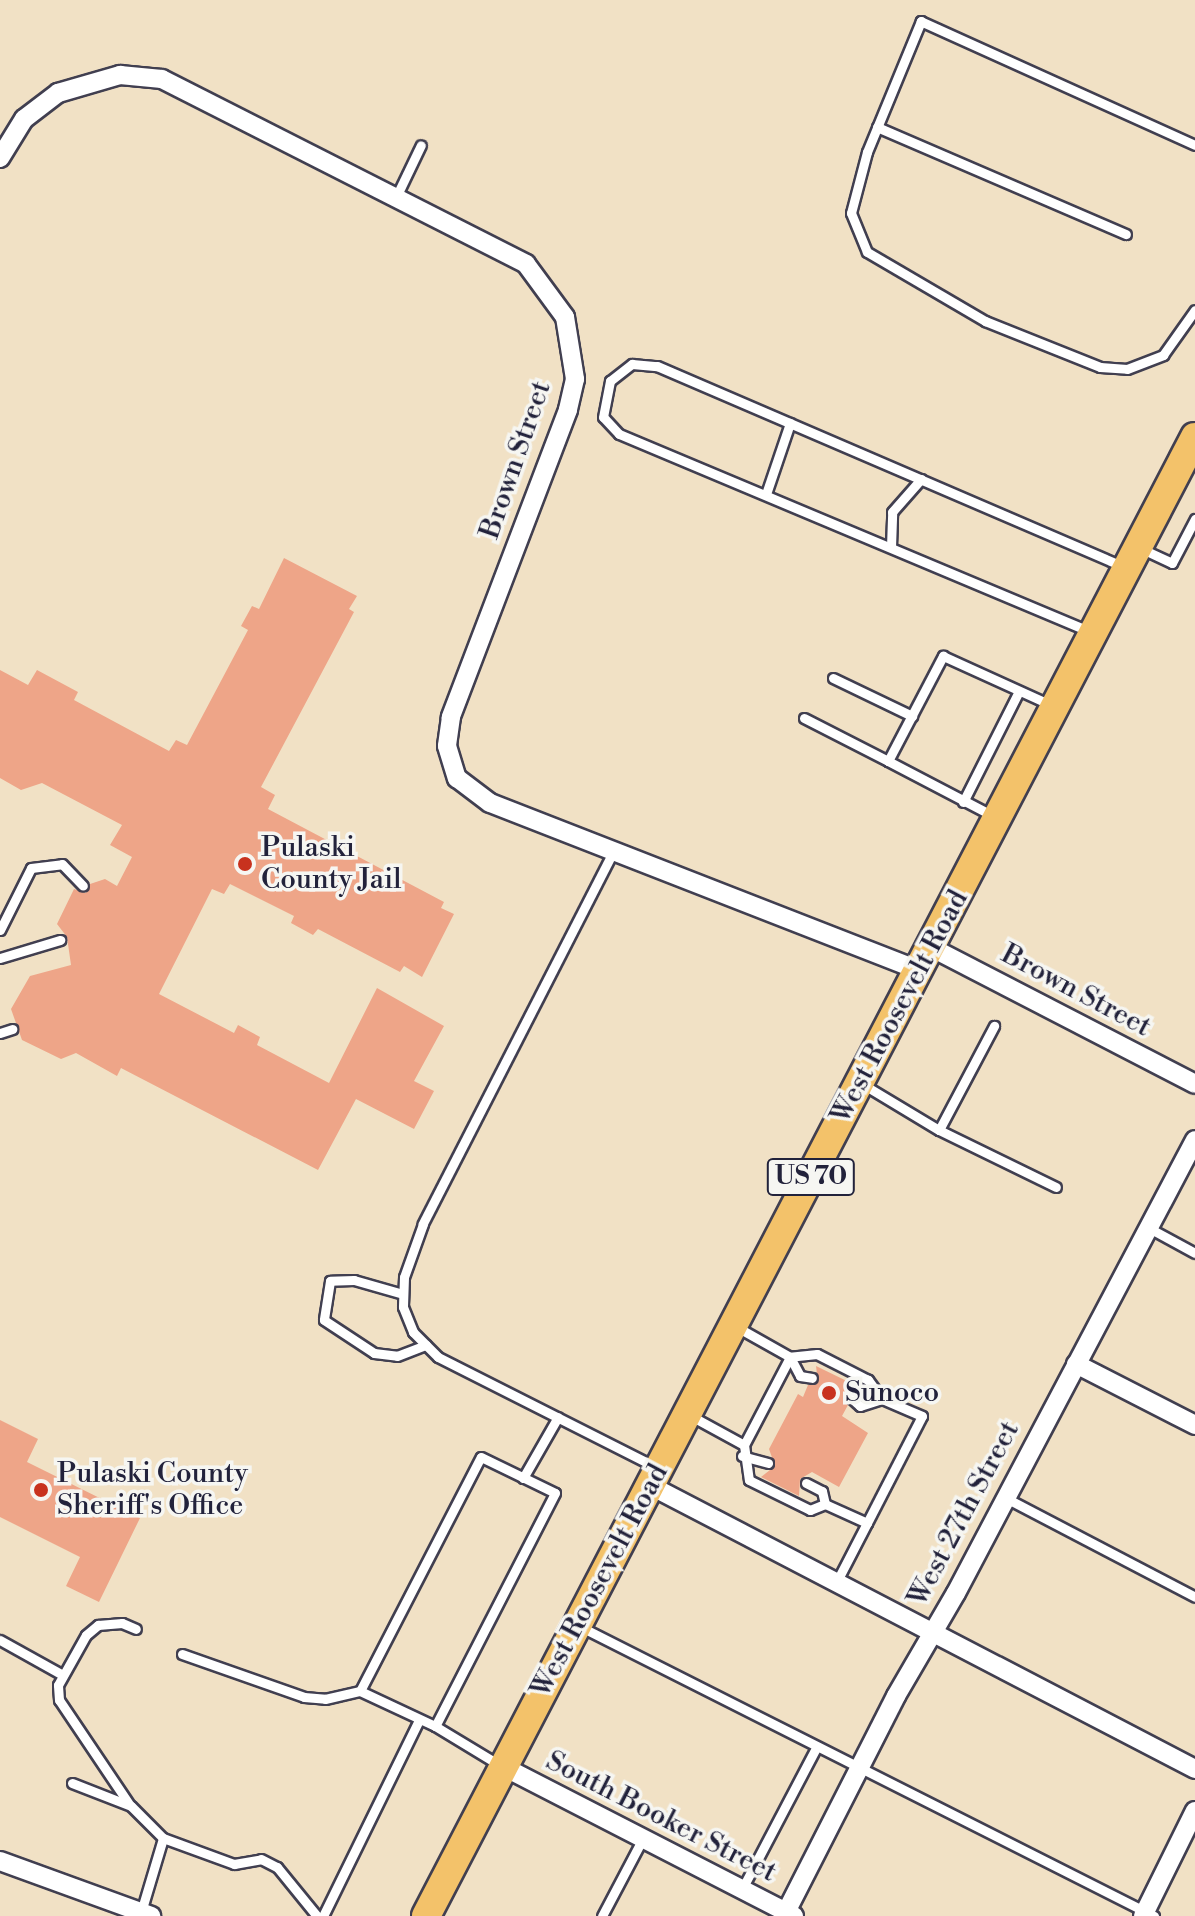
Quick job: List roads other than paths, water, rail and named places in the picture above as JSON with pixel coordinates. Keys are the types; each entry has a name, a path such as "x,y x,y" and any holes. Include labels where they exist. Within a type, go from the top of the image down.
{"main road":[{"name":"West Roosevelt Road","path":"426,1916 1195,437"}],"street":[{"name":"Brown Street","path":"0,158 24,119 58,93 98,78 141,76 183,86 526,264 555,298 575,358 568,410 451,717 450,761 469,792 490,803 614,850 926,959 1195,1084"},
{"name":"West 27th Street","path":"788,1915 859,1767 1006,1498 1195,1140"},
{"path":"1076,1364 1195,1425"},
{"path":"655,1477 932,1632 1192,1760"},
{"name":"South Booker Street","path":"504,1767 641,1842 742,1889 788,1915"},
{"path":"1148,1915 1195,1811"},
{"path":"0,1861 134,1913"}],"lane":[{"path":"1194,308 1163,355 1127,369 1100,367 985,321 867,252 851,213 877,127 921,21 1195,145"},
{"path":"877,127 1126,234"},
{"path":"397,195 421,145"},
{"path":"1094,633 612,430 603,417 603,400 614,375 645,364 921,479 1133,558 1172,563 1195,519"},
{"path":"766,494 790,423"},
{"path":"891,547 892,512 921,479"},
{"path":"888,761 943,656 1056,708"},
{"path":"833,678 912,716"},
{"path":"963,802 1019,691"},
{"path":"804,718 998,819"},
{"path":"614,850 423,1224 404,1277 403,1294 413,1332 438,1357 558,1417 655,1477"},
{"path":"0,930 31,868 62,864 83,886"},
{"path":"0,958 60,940"},
{"path":"939,1130 994,1026"},
{"path":"0,1033 12,1029"},
{"path":"861,1083 939,1130 1056,1187"},
{"path":"1149,1228 1195,1253"},
{"path":"403,1294 354,1280 330,1281 324,1320 374,1353 397,1356 426,1345"},
{"path":"733,1325 790,1357 807,1388"},
{"path":"790,1357 817,1354 868,1380 882,1399 922,1416 837,1581"},
{"path":"790,1357 744,1445 742,1456 749,1480 810,1510 825,1504 867,1523"},
{"path":"800,1376 812,1378"},
{"path":"849,1403 860,1406 882,1399"},
{"path":"687,1414 744,1445"},
{"path":"523,1478 558,1417"},
{"path":"742,1456 768,1463"},
{"path":"360,1691 481,1457 555,1493 435,1726"},
{"path":"806,1483 822,1491 825,1504"},
{"path":"1006,1498 1195,1597"},
{"path":"136,1629 122,1623 98,1625 86,1635 63,1675 59,1700 131,1806 163,1838 234,1864 261,1859 277,1867 320,1916 418,1722"},
{"path":"577,1625 1148,1915"},
{"path":"0,1640 63,1675"},
{"path":"182,1654 304,1697 325,1699 360,1691 418,1722 435,1726 504,1767"},
{"path":"742,1889 817,1746"},
{"path":"72,1783 131,1806"},
{"path":"134,1913 163,1838"},
{"path":"602,1916 641,1842"}],"place":[{"name":"Pulaski County Jail","path":"245,864"},
{"name":"Sunoco","path":"829,1393"},
{"name":"Pulaski County Sheriff's Office","path":"41,1490"}]}
